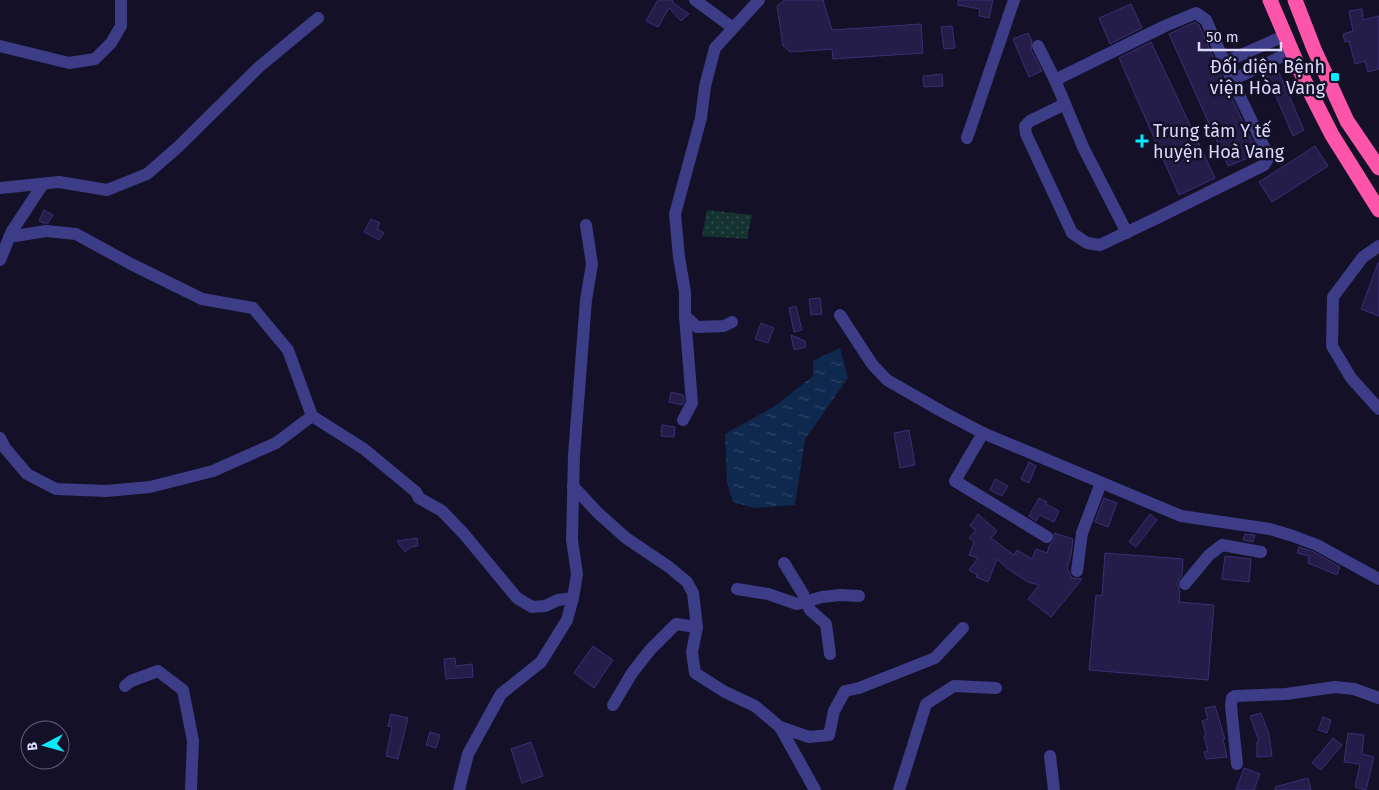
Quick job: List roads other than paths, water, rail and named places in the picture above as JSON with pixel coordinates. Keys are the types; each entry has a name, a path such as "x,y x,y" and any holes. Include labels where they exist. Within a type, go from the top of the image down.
{"highway":[{"path":"1270,0 1291,52 1332,135 1379,210"},
{"path":"1295,0 1314,49 1347,121 1379,168"}],"street":[{"path":"0,46 69,62 95,59 111,44 121,26 121,0"},
{"path":"696,0 733,28"},
{"path":"683,420 692,402 685,316 686,292 679,257 675,214 701,118 704,86 710,60 715,48 759,0"},
{"path":"966,138 1014,0"},
{"path":"1055,80 1165,26 1196,14 1206,20 1269,157 1264,165 1127,233 1100,245 1087,243 1072,233 1026,134 1025,126 1030,120 1065,104"},
{"path":"0,188 59,182 107,190 147,174 178,147 259,67 318,18"},
{"path":"1225,62 1284,36"},
{"path":"1038,46 1055,80 1083,147 1127,233"},
{"path":"1232,80 1291,52"},
{"path":"0,260 9,237 44,184"},
{"path":"458,790 468,754 501,694 541,662 567,620 573,598 577,574 572,540 574,455 586,300 592,264 586,225"},
{"path":"9,237 46,231 76,234 202,299 253,308 288,350 312,416 364,449 416,492 419,498 442,511 518,598 532,607 545,606 558,600 573,598"},
{"path":"1379,246 1363,257 1334,297 1332,346 1351,378 1379,409"},
{"path":"840,315 872,364 887,380 983,433 1180,516 1270,529 1293,536 1316,545 1379,579"},
{"path":"685,316 697,327 724,326 732,322"},
{"path":"0,438 5,448 27,474 56,489 106,491 150,487 213,471 276,443 312,416"},
{"path":"983,433 955,481 1047,537"},
{"path":"1077,571 1082,532 1101,483"},
{"path":"573,486 597,512 626,538 669,567 687,582 693,593 697,627 692,652 695,674 725,692 755,706 780,727 815,790"},
{"path":"1185,584 1209,555 1222,545 1261,552"},
{"path":"784,563 810,610 826,624 830,654"},
{"path":"737,589 768,594 797,604 822,597 840,595 859,596"},
{"path":"613,705 632,673 650,650 676,624 697,627"},
{"path":"780,727 809,737 829,735 834,711 845,691 859,688 935,658 963,628"},
{"path":"125,686 131,681 158,671 184,690 193,741 190,790"},
{"path":"899,790 926,704 954,686 996,688"},
{"path":"1237,764 1231,706 1232,698 1235,696 1286,694 1335,687 1354,689 1379,698"},
{"path":"1050,756 1054,790"}],"water":[{"path":"840,348 848,378 805,439 795,505 754,508 733,502 727,483 725,434 775,406 813,376 813,361"}],"place":[{"name":"Đối diện Bệnh viện Hòa Vang","path":"1335,77"},
{"name":"Trung tâm Y tế huyện Hoà Vang","path":"1142,141"}]}
